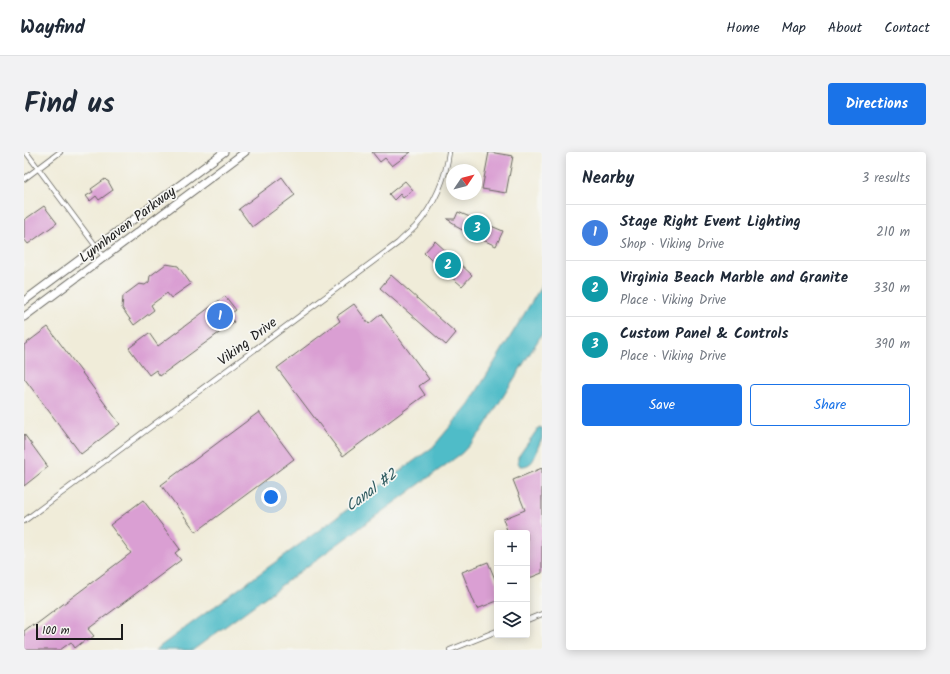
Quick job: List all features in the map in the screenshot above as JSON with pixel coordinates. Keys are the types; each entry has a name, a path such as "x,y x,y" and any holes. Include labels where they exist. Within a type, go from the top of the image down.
{"main road":[{"name":"Lynnhaven Parkway","path":"24,300 224,152"},
{"name":"Lynnhaven Parkway","path":"24,316 245,152"}],"street":[{"path":"26,152 104,257"},
{"path":"24,179 60,152"},
{"name":"Viking Drive","path":"24,522 398,243 416,226 429,210 442,183 449,152"},
{"path":"530,619 542,614"},
{"path":"450,650 494,633"}],"water":[{"path":"542,285 542,334 481,432 462,453 193,650 155,650 433,447 469,404"},
{"path":"539,427 542,428 542,438 533,461 528,465 520,466 518,457"}],"building":[{"path":"372,152 411,152 392,166 385,158 380,162"},
{"path":"489,152 513,156 506,193 482,189"},
{"path":"282,177 295,195 252,227 239,209"},
{"path":"105,179 108,181 113,190 99,200 96,196 90,201 86,196 93,192 91,189"},
{"path":"405,181 413,190 403,198 400,194 394,200 389,194"},
{"path":"44,206 57,223 28,244 24,239 24,220"},
{"path":"458,212 503,231 496,246 455,226 455,224 447,219 455,219"},
{"path":"435,241 472,275 462,286 443,270 442,271 424,253"},
{"path":"166,264 178,266 191,284 171,298 167,293 151,305 154,310 134,325 122,308 123,296 139,284 145,285 149,282 150,276"},
{"path":"391,275 456,333 446,345 380,288"},
{"path":"225,296 236,310 229,315 234,322 160,376 156,370 149,375 129,348 149,333 158,346"},
{"path":"354,304 369,324 381,314 429,379 419,386 425,395 343,456 277,368 340,321 337,316"},
{"path":"48,327 120,424 81,454 24,378 24,345"},
{"path":"259,412 294,459 196,532 161,485"},
{"path":"24,434 48,467 24,486"},
{"path":"542,468 542,573 530,578 530,530 507,530 503,519 525,510 513,480"},
{"path":"143,500 180,549 175,553 181,560 88,629 94,636 87,641 85,640 75,648 71,642 60,650 24,650 24,631 33,624 34,626 131,553 110,525"},
{"path":"488,562 494,577 494,602 477,609 462,572"}],"place":[{"name":"Custom Panel & Controls","path":"477,228"},
{"name":"Virginia Beach Marble and Granite","path":"448,265"},
{"name":"Stage Right Event Lighting","path":"220,316"}],"water label":[{"name":"Canal #2","path":"371,490"}]}
